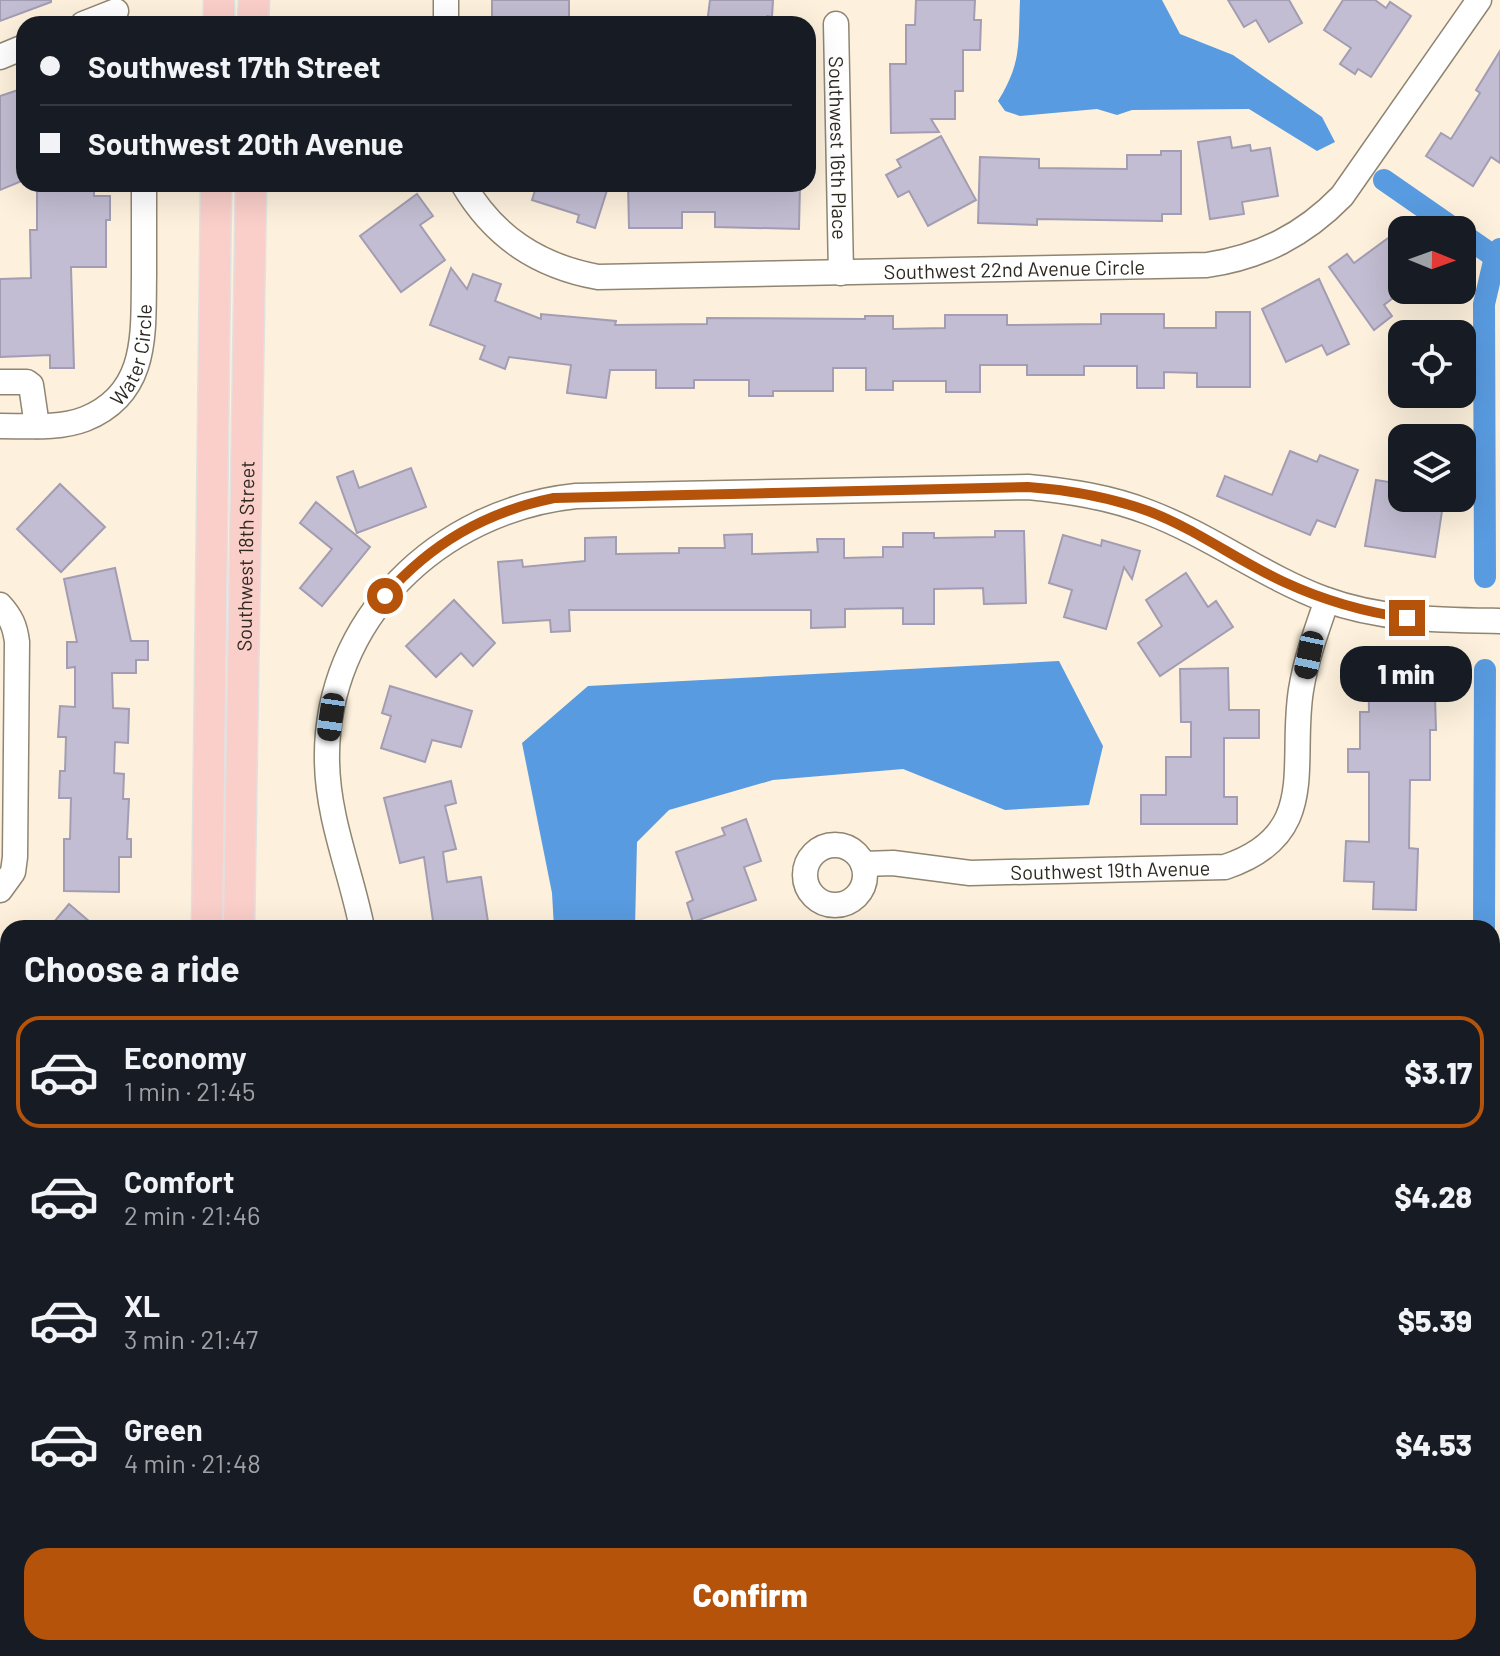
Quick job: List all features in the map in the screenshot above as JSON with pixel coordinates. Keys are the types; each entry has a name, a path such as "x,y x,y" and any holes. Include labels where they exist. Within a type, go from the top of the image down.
{"main road":[{"name":"Southwest 18th Street","path":"207,920 216,192"},
{"name":"Southwest 18th Street","path":"239,920 251,192"}],"street":[{"name":"Southwest 22nd Avenue Circle","path":"468,192 487,219 518,247 547,263 577,273 619,277 1207,265 1231,262 1271,249 1311,225 1342,196 1471,3"},
{"name":"Southwest 16th Place","path":"836,24 841,273"},
{"name":"Water Circle","path":"0,426 68,424 98,413 121,393 137,366 143,335 144,192"},
{"path":"0,382 27,382 31,385 37,426"},
{"path":"360,920 330,805 328,739 336,695 350,653 385,596 415,564 470,526 511,508 576,496 1028,487 1069,491 1110,499 1149,512 1283,582 1327,600 1400,617 1500,621"},
{"name":"Southwest 19th Avenue","path":"863,864 893,863 970,873 1225,867 1245,860 1263,849 1278,834 1289,817 1296,797 1301,691 1327,600"},
{"path":"0,605 15,627 17,642 15,857 13,872 0,890"}],"water":[{"path":"1020,0 1162,0 1180,34 1233,55 1322,117 1335,142 1317,151 1249,109 1132,110 1117,115 1097,109 1020,116 1005,111 998,101 1015,64"},
{"path":"1059,661 1103,746 1089,805 1005,810 903,769 773,780 669,810 637,842 635,920 554,920 552,893 522,743 588,686"}],"building":[{"path":"0,0 51,0 51,2 0,21"},
{"path":"492,0 569,0 569,16 492,16"},
{"path":"710,0 773,0 772,16 708,16"},
{"path":"916,0 975,0 974,20 981,20 980,50 963,50 963,91 955,91 955,119 931,119 939,132 891,133 890,64 906,64 906,25 915,25"},
{"path":"1228,0 1289,0 1302,23 1269,42 1256,20 1244,27"},
{"path":"1343,0 1375,0 1386,8 1390,2 1411,16 1371,77 1358,69 1355,74 1340,64 1351,48 1324,30"},
{"path":"1500,51 1500,163 1491,157 1473,186 1426,156 1441,133 1451,139 1480,93 1476,90"},
{"path":"16,91 16,183 0,190 0,96"},
{"path":"941,136 976,200 928,226 909,191 898,197 886,175 901,167 897,160"},
{"path":"1230,137 1232,148 1250,145 1251,151 1270,148 1278,196 1242,202 1244,214 1210,219 1198,142"},
{"path":"1161,151 1181,151 1181,214 1162,214 1162,221 1037,219 1037,225 978,223 980,157 1039,159 1039,168 1127,169 1127,155 1161,155"},
{"path":"37,192 94,192 94,196 110,196 110,220 106,220 106,267 71,267 74,368 50,368 50,355 0,357 0,279 31,278 30,230 37,230"},
{"path":"534,192 606,192 595,228 577,222 579,215 532,200"},
{"path":"628,192 800,192 799,229 715,227 715,212 682,212 682,228 629,228"},
{"path":"417,194 433,216 420,225 445,260 401,292 360,236"},
{"path":"1388,238 1388,302 1384,305 1392,316 1374,330 1329,267 1347,254 1354,263"},
{"path":"451,268 467,289 473,274 501,284 495,301 541,319 541,314 616,321 615,325 707,324 707,318 865,319 865,316 893,316 893,329 945,328 945,315 1007,315 1007,325 1101,324 1101,314 1164,314 1164,328 1216,328 1216,312 1250,312 1250,387 1197,387 1197,373 1164,372 1164,388 1137,388 1137,366 1084,366 1084,375 1027,375 1027,365 980,365 980,392 946,392 946,381 893,381 893,390 866,390 866,368 833,368 833,391 773,391 773,396 749,396 749,380 694,380 694,388 656,388 656,370 610,370 606,398 567,393 571,365 509,357 505,369 480,359 485,346 430,325"},
{"path":"1319,279 1349,344 1327,355 1322,345 1286,362 1262,309"},
{"path":"1290,451 1317,462 1320,455 1358,470 1335,527 1317,520 1310,535 1217,496 1225,476 1272,495"},
{"path":"411,468 426,507 357,533 337,477 353,471 359,488"},
{"path":"1376,480 1388,482 1388,512 1442,512 1435,557 1365,546"},
{"path":"60,484 105,527 61,572 17,529"},
{"path":"316,502 370,547 322,606 300,588 332,549 300,523"},
{"path":"995,531 1024,531 1026,603 984,604 983,588 934,589 934,624 903,624 903,608 845,609 845,627 811,628 811,610 569,610 570,631 551,632 550,620 503,623 498,562 522,560 523,567 585,561 585,538 616,537 616,554 679,553 679,548 725,548 724,535 752,534 752,554 818,552 817,539 844,539 844,558 883,557 883,547 903,547 903,533 934,533 934,538 995,537"},
{"path":"1063,535 1101,546 1102,540 1140,551 1132,579 1124,567 1106,629 1064,617 1072,590 1049,583"},
{"path":"115,568 131,641 148,641 148,660 136,660 136,673 112,673 113,708 129,709 128,743 115,742 114,773 124,774 123,799 129,799 127,839 131,839 131,857 119,857 119,892 64,891 64,839 70,839 71,798 59,798 60,771 65,771 66,737 58,737 60,706 75,707 75,667 67,668 67,642 77,642 64,579"},
{"path":"1186,573 1208,607 1216,601 1233,627 1160,676 1138,643 1162,626 1146,600"},
{"path":"454,600 495,643 473,666 461,653 436,677 406,646"},
{"path":"1434,665 1436,730 1430,730 1430,780 1410,780 1409,848 1418,849 1416,910 1373,909 1374,882 1344,881 1346,841 1369,842 1369,772 1348,772 1348,749 1360,749 1360,712 1369,712 1368,666"},
{"path":"1228,668 1229,710 1259,710 1259,738 1224,738 1224,797 1237,797 1237,824 1141,824 1141,795 1166,795 1166,757 1191,757 1191,722 1181,722 1180,669"},
{"path":"390,686 472,711 461,747 432,740 425,762 381,748 391,716 382,713"},
{"path":"451,781 456,803 445,806 456,849 443,852 447,882 481,877 488,920 433,920 424,857 400,863 384,798"},
{"path":"746,819 761,861 744,867 756,900 692,920 687,903 693,900 676,852 725,835 722,828"},
{"path":"69,904 88,920 56,920"}],"waterway":[{"path":"1384,180 1436,216"},
{"path":"1476,244 1495,257"},
{"path":"1485,577 1484,304 1495,257 1500,249"},
{"path":"1484,920 1485,670"}],"route":[{"path":"385,596 415,564 451,537 511,508 554,498 1028,487 1110,499 1149,512 1283,582 1364,611 1407,618"}]}
